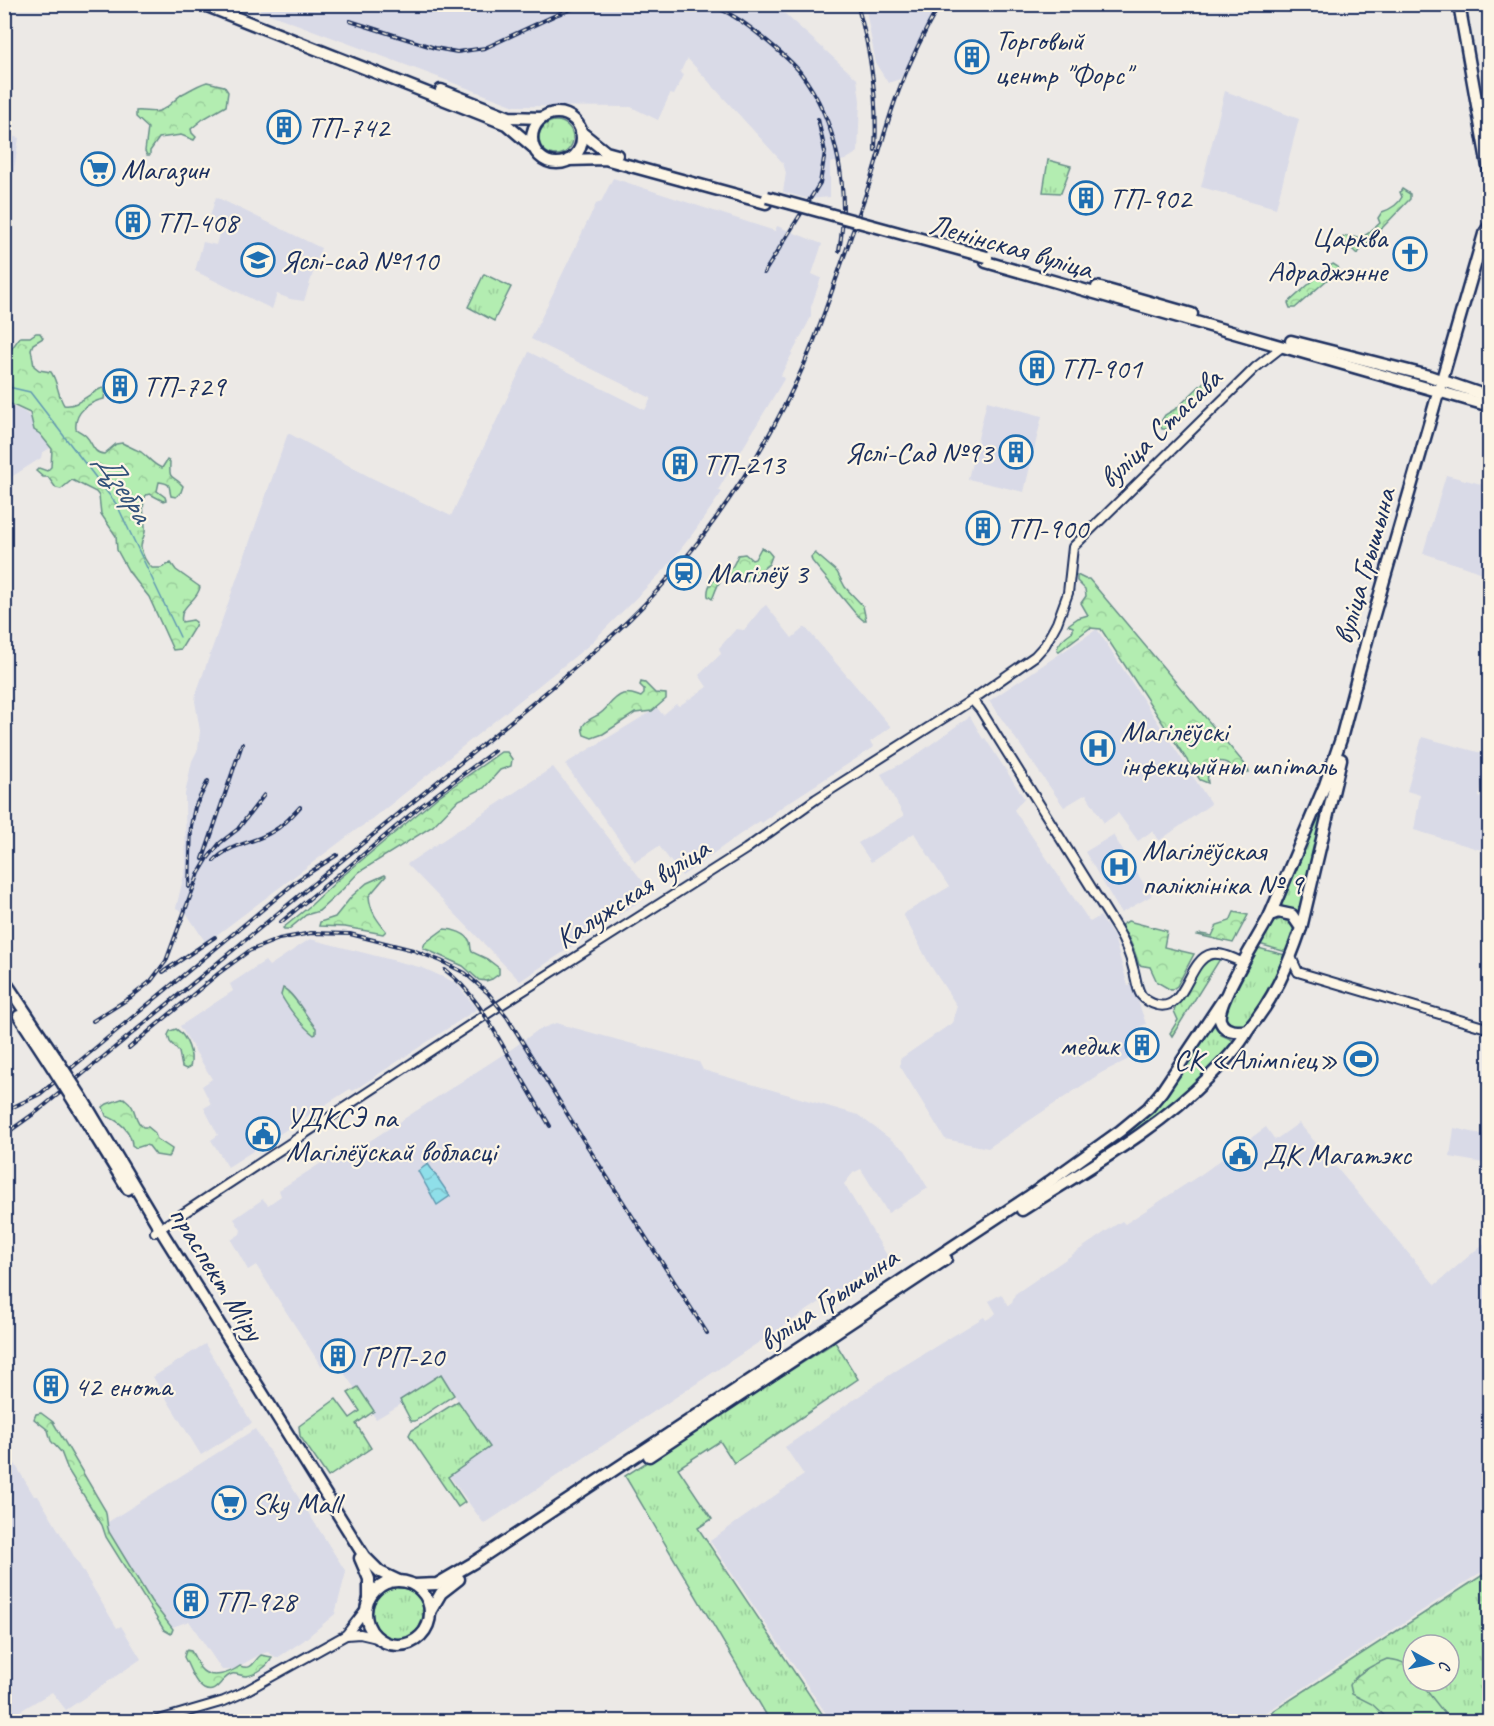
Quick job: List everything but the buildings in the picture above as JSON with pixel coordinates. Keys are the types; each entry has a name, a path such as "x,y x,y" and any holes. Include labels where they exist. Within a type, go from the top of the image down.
{"main road":[{"path":"202,4 506,124 533,147 544,160 552,163 568,160 579,148 581,132 572,118 549,114 542,118 532,132 533,147"},
{"path":"220,4 509,117 542,118"},
{"path":"1459,4 1490,178"},
{"name":"Ленінская вуліца","path":"581,132 606,152 767,200"},
{"name":"Ленінская вуліца","path":"568,160 605,159 767,200 1154,307 1283,346 1444,386"},
{"name":"вуліца Грышына","path":"430,1612 441,1593 451,1585 950,1256 1125,1146 1201,1085 1240,1044 1281,980 1301,928 1338,771 1484,234 1490,225"},
{"name":"вуліца Грышына","path":"414,1585 436,1584 473,1563 1028,1197 1111,1138 1148,1108 1162,1091 1224,998 1270,915 1317,804 1341,739 1374,615 1490,237"},
{"name":"Ленінская вуліца","path":"1154,307 1277,338 1444,386"},
{"path":"1444,386 1490,397"},
{"path":"1444,386 1490,406"},
{"path":"1270,915 1278,912 1292,915 1301,928"},
{"name":"праспект Міру","path":"4,980 364,1565 369,1579 368,1604"},
{"name":"праспект Міру","path":"4,993 53,1060"},
{"path":"1224,998 1220,1020 1223,1026 1230,1031 1248,1030"},
{"name":"праспект Міру","path":"157,1230 364,1556 380,1572 399,1581"},
{"path":"399,1581 414,1585 426,1596 430,1612 427,1627 421,1636 412,1642 397,1646 377,1638 368,1625 368,1604 379,1587 389,1582 399,1581"}],"street":[{"name":"вуліца Стасава","path":"1072,547 1255,368 1283,346"},
{"name":"Калужская вуліца","path":"157,1230 499,1006 746,849 816,799 972,700 1035,656 1045,645 1057,623 1068,593 1072,547"},
{"path":"972,700 1025,780 1117,929 1125,943 1137,986 1143,996 1153,1004 1161,1005 1173,1001 1181,993 1198,965 1209,954 1216,953 1244,963"},
{"path":"1291,957 1298,972"},
{"path":"1281,980 1298,972 1490,1029"},
{"path":"346,1635 368,1604"},
{"path":"152,1722 224,1701 242,1693 346,1635 360,1634 377,1638"}],"shaded area":[{"path":"246,5 775,5 857,79 860,101 858,152 845,160 830,163 830,197 809,199 783,192 786,173 783,163 688,59 680,73 684,75 674,95 670,94 658,120 631,107 515,106"},
{"path":"865,5 938,5 900,79 888,83 876,64"},
{"path":"1225,91 1299,119 1276,208 1201,187"},
{"path":"5,134 19,138 9,199 5,199"},
{"path":"613,178 775,231 777,226 822,244 812,274 821,278 811,307 811,317 781,375 784,379 718,490 722,492 694,532 666,568 588,646 370,821 206,943 187,914 176,908 186,867 185,794 192,761 198,749 200,731 196,694 288,433 372,478 451,516 529,352 645,410 651,398 531,339 596,204 601,202"},
{"name":"Яслі-сад №110","path":"216,197 321,248 304,301 277,294 272,309 195,271 203,242 216,245 221,227 208,223"},
{"path":"987,401 1042,416 1024,492 968,479"},
{"path":"4,404 23,411 43,426 55,445 42,453 41,458 5,481"},
{"path":"1446,475 1489,486 1489,575 1423,553"},
{"path":"766,605 792,638 805,627 891,727 870,742 874,747 783,806 762,823 760,821 739,835 682,876 659,846 635,862 565,764 657,708 663,715 676,704 679,706 707,687 699,675 721,654 719,648 736,629 744,630"},
{"name":"Магілёўскі інфекцыйны шпіталь","path":"1097,629 1211,804 1159,841 1152,831 1138,841 1118,813 1104,823 1086,794 1064,807 989,701"},
{"path":"970,716 1024,798 1014,810 1090,922 1100,916 1114,937 1128,986 1132,984 1146,1024 1139,1027 1146,1038 1151,1056 1141,1059 1139,1054 1101,1073 988,1148 945,1139 900,1066 900,1059 952,1023 957,1006 930,965 903,914 949,887 914,833 871,862 858,843 904,816 881,774 911,759"},
{"path":"1422,737 1489,755 1479,797 1489,800 1488,852 1414,830 1420,795 1407,791"},
{"path":"553,767 652,893 520,981 407,864"},
{"path":"1113,835 1147,889 1152,890 1151,896 1121,913 1085,852"},
{"path":"310,939 423,968 456,983 477,1009 353,1091 350,1089 228,1167 211,1140 218,1135 204,1108 211,1104 202,1086 212,1079 180,1026 233,991 230,984 265,961 269,966"},
{"path":"556,1023 699,1062 703,1070 858,1115 905,1150 928,1188 888,1213 861,1169 853,1173 844,1184 888,1257 484,1524 443,1467 485,1443 444,1379 376,1419 333,1357 321,1366 256,1265 248,1270 231,1240 240,1234 241,1230 234,1219 263,1199 268,1205 281,1196 279,1190 340,1151 345,1157 538,1030"},
{"path":"1299,1123 1435,1285 1489,1239 1489,1567 1253,1721 831,1721 710,1541 804,1475 785,1447 897,1370 984,1317 986,1320 993,1316 996,1313 989,1301 1001,1294 1008,1306 1012,1303 1015,1294 1114,1226 1122,1221 1125,1224 1203,1173 1266,1127 1275,1140"},
{"path":"1454,1128 1485,1135 1487,1129 1489,1132 1489,1164 1450,1157"},
{"path":"205,1344 252,1423 201,1455 153,1377"},
{"path":"255,1429 346,1572 335,1614 303,1641 277,1658 268,1652 232,1670 222,1670 189,1621 167,1629 105,1524"},
{"path":"5,1447 34,1496 38,1496 117,1628 121,1626 141,1659 66,1710 52,1692 5,1720"}],"green space":[{"path":"207,82 224,86 228,92 226,106 191,129 196,137 194,140 181,135 159,138 150,151 150,155 147,155 145,151 148,128 136,117 136,111 159,111 182,94"},
{"path":"556,121 568,126 573,138 568,150 556,155 544,150 539,138 544,126"},
{"path":"1048,160 1071,166 1061,193 1043,192"},
{"path":"1402,189 1410,194 1410,199 1357,254 1341,238 1362,237 1369,233 1380,223 1378,218 1382,212 1400,200"},
{"path":"1333,264 1338,267 1337,271 1295,308 1290,308 1288,303"},
{"path":"484,274 511,287 494,321 468,307"},
{"path":"40,333 43,338 33,344 31,349 34,366 39,370 51,372 64,405 79,402 103,388 105,391 104,399 84,409 76,423 76,429 86,436 95,450 104,454 116,444 122,443 141,452 162,468 167,460 170,462 172,477 183,486 176,497 171,496 168,485 159,482 157,491 165,497 166,500 163,501 150,494 146,495 143,509 145,532 141,543 142,553 152,568 161,568 171,563 176,570 200,587 183,612 182,622 193,620 196,622 181,649 173,650 149,597 129,572 117,550 116,536 101,514 99,496 96,492 72,480 61,489 56,488 48,477 43,477 36,471 39,468 47,471 51,467 52,449 34,430 30,413 4,401 5,350 10,351 20,337 30,337"},
{"path":"1211,375 1216,376 1217,381 1168,429 1162,429 1160,423 1165,415 1177,408"},
{"path":"761,548 772,556 769,564 745,582 723,577 712,599 708,596 709,586 731,568 738,555 745,554 752,560"},
{"path":"815,553 837,572 845,587 863,606 866,620 855,613 812,561 811,557"},
{"path":"1077,575 1089,579 1249,772 1236,771 1227,763 1217,762 1209,770 1208,783 1200,780 1101,629 1090,628 1059,651 1057,650 1061,642 1073,631 1073,627 1068,625 1088,615 1081,603 1086,596 1085,589 1077,581"},
{"path":"641,682 655,693 666,694 666,699 652,711 635,713 603,734 592,738 584,735 583,726 586,722 601,713 619,696 628,693 641,697 644,689 640,685"},
{"path":"501,752 507,752 512,759 511,766 500,770 484,788 457,801 433,826 359,872 319,911 306,915 289,929 283,928 439,796"},
{"path":"1329,791 1301,916 1296,910 1281,906"},
{"path":"385,875 369,896 374,915 386,931 383,934 345,927 319,926 320,922 335,917 352,896 367,883"},
{"path":"1234,912 1248,915 1233,943 1198,935 1212,936 1217,925 1230,921"},
{"path":"1281,919 1293,924 1294,933 1290,953 1259,944 1271,923"},
{"path":"1128,921 1167,931 1164,947 1194,954 1177,986 1171,990 1157,982 1150,967 1139,965 1132,944 1120,926"},
{"path":"444,929 466,936 472,952 499,968 499,974 486,981 479,980 463,966 423,948 425,943"},
{"path":"1258,948 1289,956 1251,1020 1242,1025 1230,1024 1226,1022 1224,1015 1226,1005"},
{"path":"1210,956 1220,959 1172,1036 1170,1033 1178,1020 1174,1011 1177,1004 1204,959"},
{"path":"283,988 296,1000 316,1028 316,1034 314,1035 305,1027 288,1006 281,995"},
{"path":"1214,1023 1221,1035 1235,1041 1176,1100 1109,1150 1107,1148 1152,1110 1178,1077"},
{"path":"176,1029 183,1036 190,1052 190,1067 186,1069 182,1067 179,1052 170,1042 168,1035 170,1031"},
{"path":"124,1098 132,1106 140,1124 148,1127 157,1139 172,1149 168,1157 156,1155 149,1146 136,1148 132,1145 124,1127 106,1116 103,1107"},
{"path":"835,1342 858,1379 734,1463 720,1441 678,1468 712,1519 698,1528 827,1721 770,1721 625,1476"},
{"path":"441,1374 454,1395 415,1421 411,1421 400,1400"},
{"path":"358,1387 374,1411 356,1424 371,1448 328,1477 300,1436 299,1426 336,1399 350,1418 360,1411 348,1393"},
{"path":"458,1401 490,1447 448,1477 465,1502 458,1507 409,1435 411,1431"},
{"path":"41,1413 53,1422 105,1510 109,1532 151,1601 173,1629 171,1634 164,1630 106,1537 102,1525 68,1470 61,1452 51,1441 48,1430 34,1419 36,1414"},
{"path":"1489,1571 1489,1721 1258,1721"},
{"path":"389,1586 414,1593 423,1605 422,1621 417,1631 414,1635 404,1639 381,1634 373,1624 371,1617 373,1598"},
{"path":"186,1650 191,1651 204,1672 214,1675 226,1673 240,1666 248,1667 261,1655 272,1657 265,1667 257,1672 246,1676 232,1674 216,1688 208,1690 200,1686 195,1679 184,1657"},
{"path":"1387,1659 1401,1662 1401,1693 1428,1693 1445,1714 1454,1721 1390,1721 1372,1704 1352,1694 1350,1685 1361,1673"}],"water":[{"path":"428,1164 450,1196 437,1205 418,1171"}],"waterway":[{"name":"Дзебра","path":"4,386 30,392 117,505 180,637"}],"railway":[{"path":"350,21 435,48 457,52 485,48 585,4"},
{"path":"708,4 730,14 768,42 795,66 813,92 832,135 842,181 843,205 839,251"},
{"path":"857,4 872,76 875,150"},
{"path":"4,1135 39,1110 550,689 615,633 649,600 681,563 741,481 790,394 827,305 899,90 940,4"},
{"path":"764,273 820,183 825,152 818,119"},
{"path":"203,859 242,744"},
{"path":"333,880 417,809 494,751"},
{"path":"189,887 191,826 195,807 208,781"},
{"path":"93,1021 131,997 151,981 166,961 199,873 208,858 220,843 238,829 264,795"},
{"path":"214,861 226,851 274,831 300,807"},
{"path":"4,1109 40,1094 298,880 337,855"},
{"path":"281,922 339,874"},
{"path":"129,1048 249,951 279,939 311,933 350,934 413,950 441,961 465,973 488,993 507,1017 707,1333"},
{"path":"163,972 215,937"},
{"path":"445,970 463,986 478,1005 550,1126"}],"place":[{"name":"Торговый центр \"Форс\"","path":"972,57"},
{"name":"ТП-742","path":"284,127"},
{"name":"Магазин","path":"98,169"},
{"name":"ТП-902","path":"1086,198"},
{"name":"ТП-408","path":"133,222"},
{"name":"Царква Адраджэнне","path":"1410,254"},
{"name":"Яслі-сад №110","path":"258,260"},
{"name":"ТП-901","path":"1037,368"},
{"name":"ТП-729","path":"120,386"},
{"name":"Яслі-Сад №93","path":"1016,452"},
{"name":"ТП-213","path":"680,464"},
{"name":"ТП-900","path":"983,528"},
{"name":"Магілёў 3","path":"684,573"},
{"name":"Магілёўскі інфекцыйны шпіталь","path":"1098,748"},
{"name":"Магілёўская паліклініка № 9","path":"1119,867"},
{"name":"медик","path":"1142,1045"},
{"name":"СК «Алімпіец»","path":"1361,1059"},
{"name":"УДКСЭ па Магілёўскай вобласці","path":"263,1134"},
{"name":"ДК Магатэкс","path":"1240,1154"},
{"name":"ГРП-20","path":"338,1356"},
{"name":"42 енота","path":"51,1386"},
{"name":"Sky Mall","path":"229,1503"},
{"name":"ТП-928","path":"191,1601"}]}
